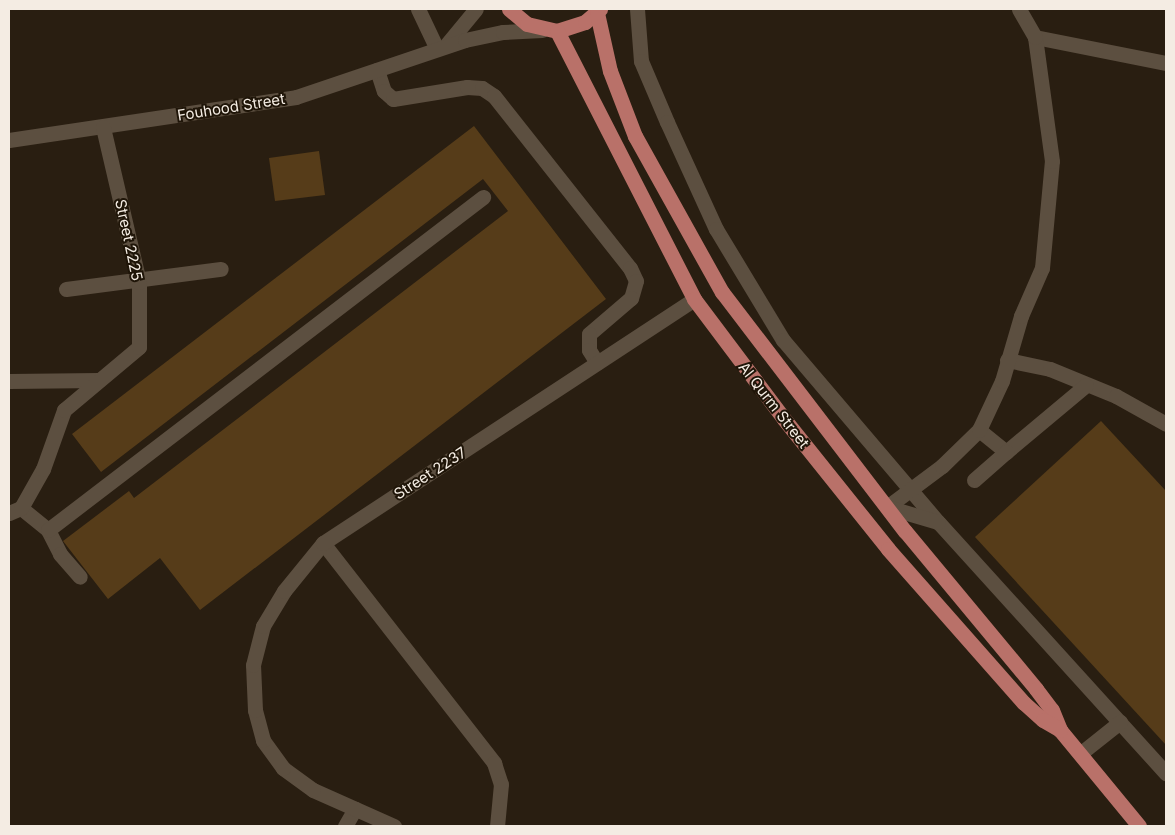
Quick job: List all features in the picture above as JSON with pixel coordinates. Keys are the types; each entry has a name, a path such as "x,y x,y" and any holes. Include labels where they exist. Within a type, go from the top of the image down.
{"main road":[{"path":"509,9 528,24 542,30 558,31 585,22 598,11"},
{"name":"Al Qurm Street","path":"598,11 610,71 635,136 688,236 722,292 887,507 1036,689 1052,710 1060,730"},
{"name":"Al Qurm Street","path":"558,31 694,299 784,419 888,549 1024,703 1042,720 1060,730 1081,753 1139,826"}],"street":[{"path":"418,9 441,47 476,9"},
{"path":"636,9 642,61 716,229 783,340 910,490 1166,773"},
{"path":"887,507 942,466 979,430 1007,360 1021,316 1042,268 1052,162 1035,38 1019,9"},
{"name":"Fouhood Street","path":"9,140 296,97 441,47 483,35 542,30"},
{"path":"1035,38 1166,63"},
{"path":"377,70 384,91 394,99 468,87 482,88 494,96 630,268 636,281 631,298 589,334 589,350 597,363"},
{"name":"Street 2225","path":"15,511 43,469 64,410 139,347 139,282 103,127"},
{"path":"48,530 483,197"},
{"path":"66,289 139,282 221,269"},
{"name":"Street 2237","path":"394,826 312,790 283,768 263,740 255,710 253,665 263,626 284,591 323,543 694,299"},
{"path":"1007,360 1050,369 1116,396 1166,424"},
{"path":"9,381 99,380"},
{"path":"974,480 1086,385"},
{"path":"979,430 1006,452"},
{"path":"887,507 939,522"},
{"path":"15,511 48,530 60,554 80,576"},
{"path":"323,543 494,763 501,784 497,826"},
{"path":"1081,753 1120,722"},
{"path":"345,826 355,809"}],"building":[{"path":"474,126 606,299 200,610 160,558 108,599 63,541 129,491 134,498 508,211 483,179 101,472 72,434"},
{"path":"319,151 325,195 275,201 269,158"},
{"path":"1101,421 1166,491 1166,745 975,537"}]}
